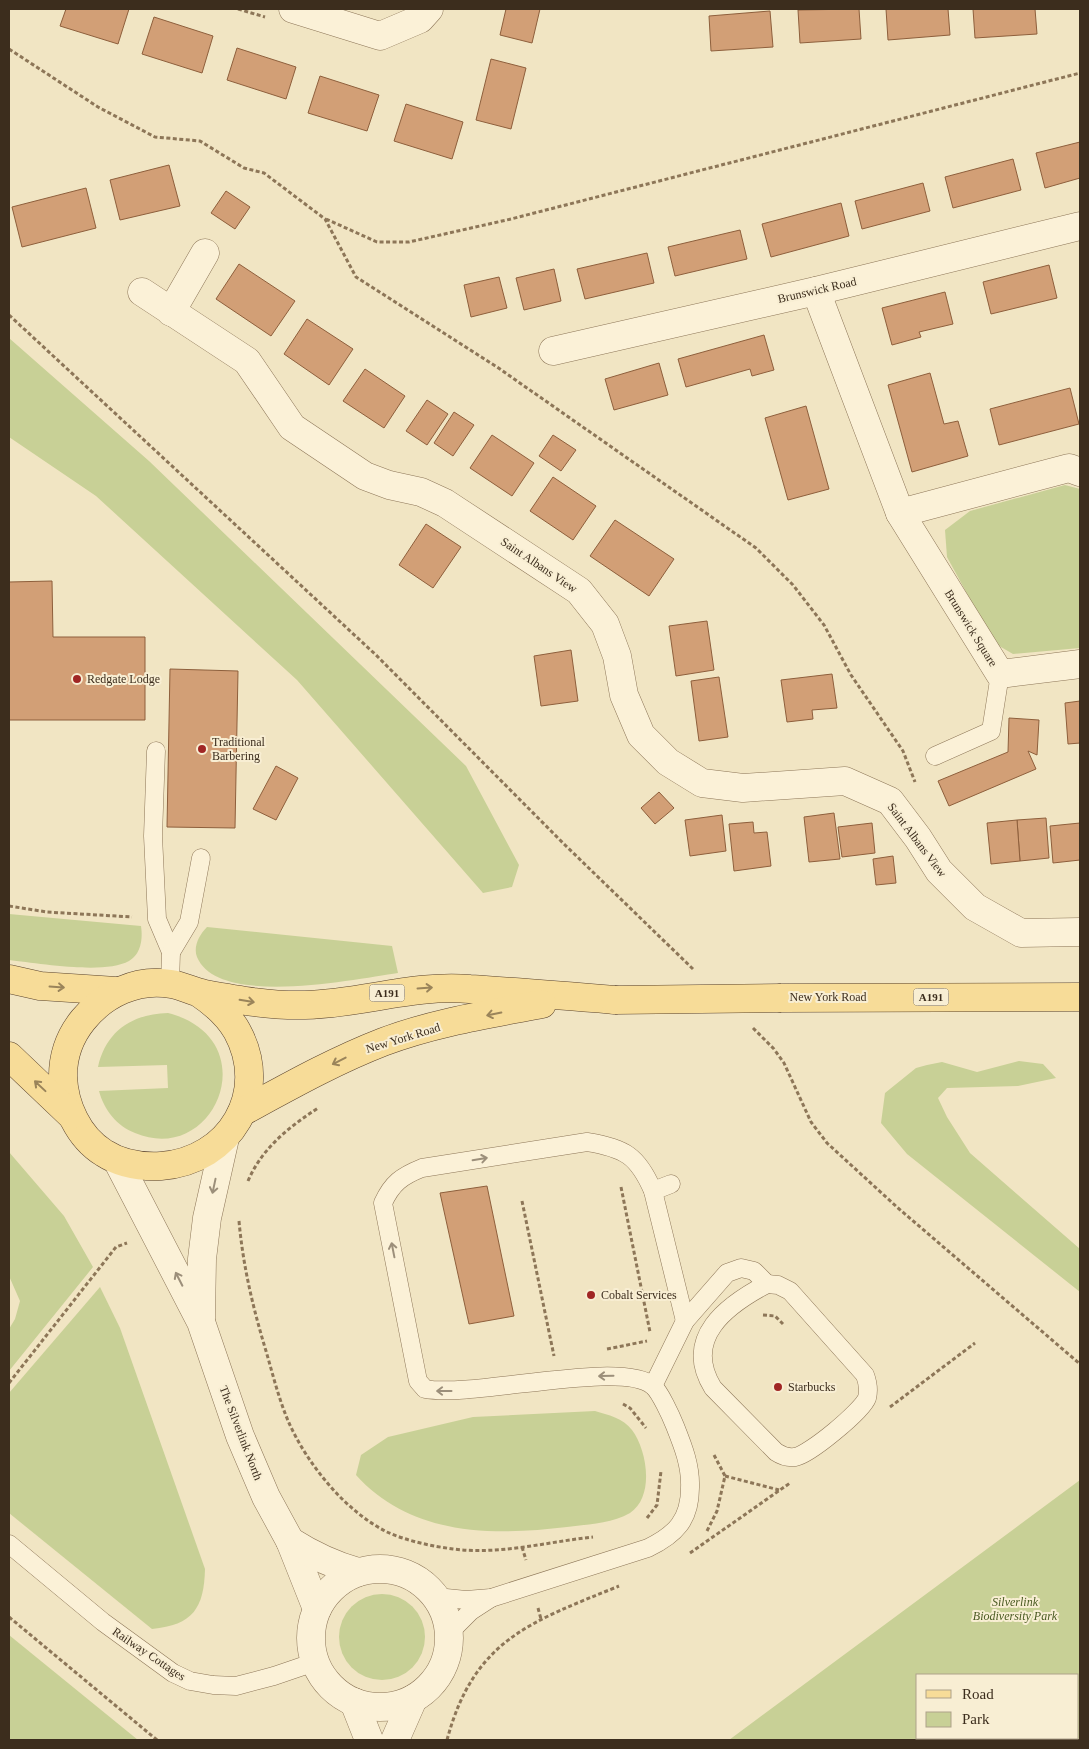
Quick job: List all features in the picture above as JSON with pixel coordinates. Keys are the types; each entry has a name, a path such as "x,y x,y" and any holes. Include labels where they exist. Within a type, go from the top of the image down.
{"main road":[{"name":"New York Road","path":"9,979 40,986 116,992"},
{"name":"New York Road","path":"71,1115 63,1076 69,1044 78,1027 91,1010 116,992 141,984 170,984 199,993 251,1002 288,1005 336,1002 425,988 454,987 615,1000 1080,997"},
{"name":"New York Road","path":"9,1056 71,1115 87,1138 102,1152 117,1160 152,1166 174,1165 209,1152 225,1138 242,1112 250,1078 244,1046 237,1030 225,1014 199,993"},
{"name":"New York Road","path":"242,1112 349,1056 384,1042 476,1017 576,997"}],"street":[{"path":"292,9 380,36 420,19 430,9"},
{"name":"Brunswick Road","path":"552,351 816,291 1080,226"},
{"path":"171,312 205,253"},
{"name":"Brunswick Square","path":"816,291 900,513 1000,674 1080,664"},
{"name":"Saint Albans View","path":"142,292 248,361 292,427 365,476 389,485 421,492 445,503 579,591 605,624 617,656 624,695 641,734 668,762 702,783 743,788 845,781 890,801 918,838 939,871 974,907 1021,933 1080,932"},
{"path":"900,513 1069,468 1080,472"},
{"name":"The Silverlink North","path":"201,1322 202,1259 208,1218 225,1138"},
{"name":"The Silverlink North","path":"117,1160 201,1322 240,1436 266,1497 290,1541 317,1609"},
{"name":"The Silverlink North","path":"290,1541 313,1556 336,1566 358,1572"},
{"path":"373,1569 402,1572 426,1586 436,1597 442,1608 449,1633 444,1664 426,1690 413,1699 384,1707 354,1702 330,1686 315,1662 311,1635 317,1609 334,1586 358,1572 373,1569"},
{"path":"395,1740 413,1699"},
{"path":"354,1702 370,1740"}],"lane":[{"path":"936,756 990,730 1000,674"},
{"path":"156,751 153,836 157,919 171,952 170,984"},
{"path":"171,952 189,922 201,858"},
{"path":"436,1597 466,1600 491,1598 648,1548 669,1538 682,1520 690,1500 690,1478 685,1452 671,1417 653,1386 635,1379 610,1375 469,1390 425,1389 418,1381 383,1203 390,1189 400,1177 422,1168 588,1142 610,1145 628,1153 644,1171 653,1191 685,1321"},
{"path":"653,1191 671,1184"},
{"path":"653,1386 685,1321 727,1273 741,1268 754,1271 767,1284"},
{"path":"767,1284 778,1285 790,1291 859,1368 869,1384 867,1398 861,1408 812,1448 797,1457 785,1457 776,1452 713,1388 706,1376 702,1360 705,1340 714,1322 742,1297 767,1284"},
{"name":"Railway Cottages","path":"9,1544 104,1622 174,1673 190,1681 212,1685 236,1686 315,1662"},
{"path":"449,1633 471,1611 491,1598"}],"path":[{"path":"9,49 98,107 155,137 200,141 244,168 264,173 325,219 377,242 409,242 511,218 1080,73"},
{"path":"325,219 356,277 497,367 756,548 792,585 824,625 851,675 903,751 918,787"},
{"path":"9,315 376,655 565,845 699,975"},
{"path":"9,906 47,912 157,919"},
{"path":"747,1022 774,1049 784,1063 811,1122 827,1143 898,1208 1080,1364"},
{"path":"245,1189 261,1158 270,1146 284,1132 319,1107"},
{"path":"604,1350 652,1340 621,1187"},
{"path":"522,1201 555,1362"},
{"path":"208,1218 239,1218 242,1254 250,1300 282,1406 301,1446 325,1479 370,1522 387,1532 413,1541 455,1549 503,1550 601,1536"},
{"path":"9,1383 116,1247 156,1232"},
{"path":"760,1315 775,1316 788,1330"},
{"path":"884,1413 975,1343"},
{"path":"867,1398 891,1407"},
{"path":"616,1401 630,1408 651,1435"},
{"path":"645,1520 658,1498 660,1464"},
{"path":"725,1476 780,1490"},
{"path":"682,1557 795,1480"},
{"path":"447,1740 474,1675 488,1657 505,1641 541,1619 625,1583"},
{"path":"9,1617 156,1740"}],"green space":[{"path":"9,338 149,461 466,766 519,865 512,887 483,893 297,680 96,496 9,437"},
{"path":"1065,485 1080,489 1080,648 1013,654 994,643 947,557 945,530 970,511"},
{"path":"9,914 141,926 142,936 139,950 129,961 104,967 70,967 9,960"},
{"path":"207,927 392,946 398,973 321,984 289,986 258,986 231,982 210,973 197,957 198,941"},
{"path":"168,1013 199,1027 216,1048 223,1071 219,1096 207,1117 188,1132 163,1139 135,1133 122,1126 104,1105 99,1091 168,1088 167,1065 98,1067 107,1044 122,1027 143,1017"},
{"path":"1019,1061 1043,1064 1056,1078 1018,1086 947,1088 938,1098 947,1117 970,1153 1080,1249 1080,1292 907,1154 881,1123 885,1093 916,1068 942,1062 977,1072"},
{"path":"9,1152 64,1216 93,1267 9,1371 9,1329 15,1319 20,1301 9,1276"},
{"path":"100,1287 120,1328 205,1569 199,1604 187,1619 166,1627 152,1629 9,1513 9,1393"},
{"path":"595,1411 615,1418 628,1426 642,1449 646,1473 646,1485 643,1496 638,1505 623,1517 599,1523 539,1530 482,1531 454,1527 427,1521 402,1510 378,1495 356,1475 361,1455 388,1437 473,1417"},
{"name":"Silverlink Biodiversity Park","path":"1080,1480 1080,1740 729,1740"},
{"path":"382,1594 398,1598 412,1607 421,1621 425,1637 421,1653 412,1667 398,1676 382,1680 366,1676 352,1667 343,1653 339,1637 343,1621 352,1607 366,1598"},
{"path":"9,1635 138,1740 9,1740"}],"building":[{"path":"66,9 129,9 118,44 60,26"},
{"path":"506,9 540,9 532,43 500,35"},
{"path":"859,9 861,39 800,43 798,10"},
{"path":"886,9 948,9 950,35 888,40"},
{"path":"973,9 1035,9 1037,34 975,38"},
{"path":"770,11 773,47 711,51 709,16"},
{"path":"154,17 213,36 202,73 142,54"},
{"path":"237,48 296,67 286,99 227,80"},
{"path":"491,59 526,68 511,129 476,120"},
{"path":"320,76 379,95 367,131 308,113"},
{"path":"406,104 463,122 452,159 394,141"},
{"path":"1080,142 1080,178 1045,188 1036,153"},
{"path":"1013,159 1021,190 953,208 945,177"},
{"path":"169,165 180,206 120,220 110,180"},
{"path":"923,183 930,211 862,229 855,201"},
{"path":"86,188 96,228 22,247 12,207"},
{"path":"226,191 250,207 235,229 211,213"},
{"path":"841,203 849,236 771,257 762,224"},
{"path":"740,230 747,259 675,276 668,247"},
{"path":"647,253 654,283 585,299 577,269"},
{"path":"239,264 295,301 271,336 216,299"},
{"path":"1049,265 1057,298 991,314 983,282"},
{"path":"554,269 561,301 524,310 516,278"},
{"path":"499,277 507,308 471,317 464,285"},
{"path":"945,292 953,324 919,332 921,337 892,345 882,308"},
{"path":"307,319 353,349 329,385 284,354"},
{"path":"764,335 774,370 752,376 750,369 686,387 678,359"},
{"path":"659,363 668,395 614,410 605,379"},
{"path":"365,369 405,396 384,428 343,401"},
{"path":"930,373 944,424 958,421 968,456 912,472 888,385"},
{"path":"1070,388 1079,424 999,445 990,409"},
{"path":"427,400 448,414 427,445 406,431"},
{"path":"806,406 829,489 788,500 765,418"},
{"path":"454,412 474,425 453,456 434,443"},
{"path":"492,435 534,463 512,496 470,468"},
{"path":"553,435 576,450 561,471 539,456"},
{"path":"553,477 596,506 573,540 530,511"},
{"path":"615,520 674,559 649,596 590,556"},
{"path":"426,524 461,547 433,588 399,565"},
{"name":"Redgate Lodge","path":"52,581 53,637 145,637 145,720 9,720 9,582"},
{"path":"707,621 714,670 676,676 669,626"},
{"path":"571,650 578,701 541,706 534,656"},
{"name":"Traditional Barbering","path":"170,669 238,671 235,828 167,827"},
{"path":"832,674 837,708 812,710 813,719 787,722 781,680"},
{"path":"719,677 728,737 699,741 691,681"},
{"path":"1080,701 1080,743 1068,744 1065,703"},
{"path":"1009,718 1039,720 1037,755 1028,751 1036,769 949,806 938,781 1008,752"},
{"path":"276,766 298,778 276,820 253,809"},
{"path":"659,792 674,808 655,824 641,808"},
{"path":"834,813 840,859 809,862 804,817"},
{"path":"722,815 726,851 690,856 685,820"},
{"path":"1046,818 1049,858 1020,861 1017,820"},
{"path":"1017,820 1020,861 991,864 987,823"},
{"path":"753,822 754,833 767,832 771,866 734,871 729,824"},
{"path":"872,823 875,853 842,857 838,827"},
{"path":"1080,823 1080,860 1053,863 1050,826"},
{"path":"893,856 896,883 876,885 873,859"},
{"path":"487,1186 514,1316 469,1324 440,1193"}],"place":[{"name":"Redgate Lodge","path":"77,679"},
{"name":"Traditional Barbering","path":"202,749"},
{"name":"Cobalt Services","path":"591,1295"},
{"name":"Starbucks","path":"778,1387"}]}
